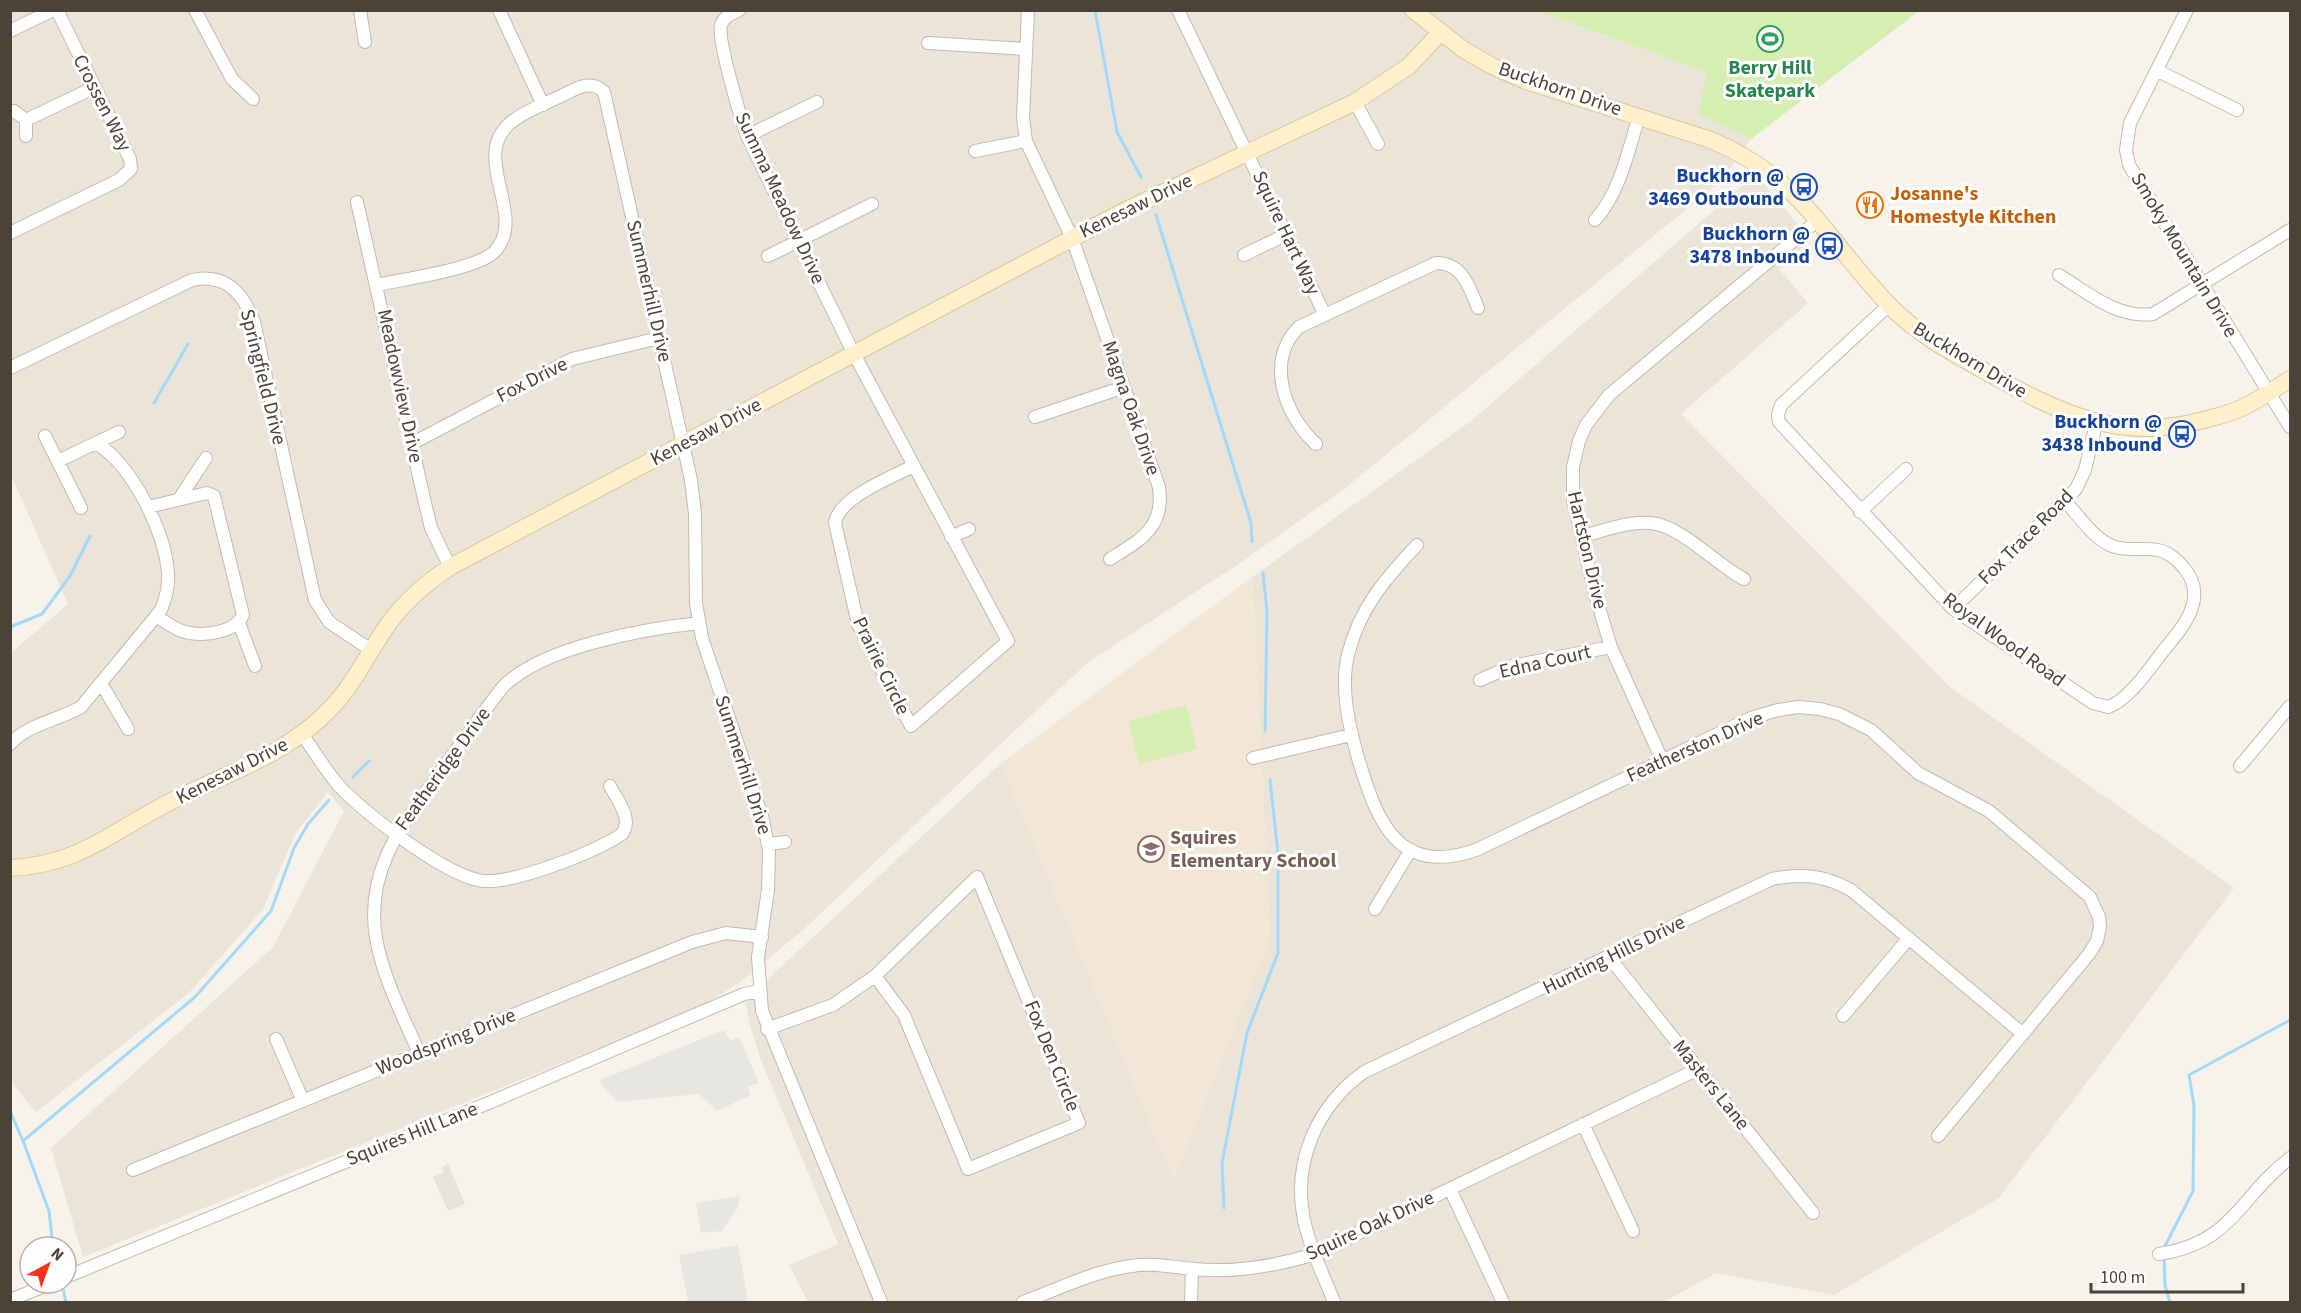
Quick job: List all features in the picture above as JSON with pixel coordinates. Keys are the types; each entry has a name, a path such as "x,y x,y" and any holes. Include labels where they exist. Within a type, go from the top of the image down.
{"street":[{"path":"10,31 55,10"},
{"name":"Crossen Way","path":"10,233 119,180 131,169 130,159 55,10"},
{"path":"195,10 232,79 253,99"},
{"path":"360,10 365,42"},
{"path":"499,10 543,105"},
{"name":"Summa Meadow Drive","path":"739,10 725,18 720,29 736,101 747,136 854,354"},
{"path":"975,151 1026,141 1023,118 1028,10"},
{"name":"Squire Hart Way","path":"1178,10 1324,313"},
{"name":"Buckhorn Drive","path":"1413,10 1440,33 1492,66 1526,81 1708,139 1743,154 1773,173 1818,220 1889,305 1925,336 2052,408 2096,424 2146,428 2182,426 2225,415 2290,379"},
{"name":"Smoky Mountain Drive","path":"2187,10 2130,123 2126,150 2129,165 2290,427"},
{"name":"Kenesaw Drive","path":"10,868 48,863 93,848 171,801 252,765 303,735 332,708 405,605 450,567 1072,238 1355,102 1401,72 1440,33"},
{"path":"927,43 1026,49"},
{"path":"2158,71 2237,110"},
{"name":"Summerhill Drive","path":"377,285 477,262 496,250 506,224 496,173 496,142 514,120 582,86 597,87 606,95 694,497 699,623 709,662 762,816 768,844 768,890 762,937 759,991 768,1029 881,1302"},
{"path":"26,120 93,88"},
{"path":"747,136 817,102"},
{"path":"1355,102 1378,144"},
{"path":"14,111 26,120"},
{"path":"1595,220 1606,208 1614,191 1639,116"},
{"path":"26,120 26,136"},
{"name":"Magna Oak Drive","path":"1026,141 1072,238 1153,468 1161,501 1153,526 1135,543 1110,559"},
{"name":"Meadowview Drive","path":"357,202 431,528 450,567"},
{"path":"768,256 872,204"},
{"name":"Hartston Drive","path":"1662,760 1611,647 1595,594 1574,500 1573,467 1579,441 1597,410 1626,381 1818,220"},
{"path":"2059,275 2116,309 2132,315 2153,314 2290,230"},
{"path":"1244,255 1286,235"},
{"path":"1316,444 1297,421 1289,405 1280,370 1280,357 1290,335 1299,327 1324,313 1436,263 1451,265 1460,271 1478,308"},
{"name":"Springfield Drive","path":"10,368 192,280 218,279 237,291 247,303 254,322 315,600 329,622 371,650"},
{"name":"Royal Wood Road","path":"1889,305 1779,409 1778,418 1784,430 1953,609 2093,703 2108,707 2121,701 2189,619 2193,607 2193,584 2181,564 2159,550 2127,549 2110,545 2089,527 2066,502"},
{"name":"Fox Drive","path":"413,443 572,359 659,338"},
{"name":"Prairie Circle","path":"854,354 1008,642 911,726 858,624 835,523 836,514 848,501 913,466"},
{"path":"1035,417 1124,387"},
{"name":"Fox Trace Road","path":"1953,609 2066,502 2085,470 2096,424"},
{"path":"58,461 119,432"},
{"path":"45,436 81,508"},
{"path":"10,744 16,738 42,724 67,716 81,707 156,616 167,593 168,574 148,507 131,476 112,453 97,444"},
{"path":"178,500 206,458"},
{"path":"1860,512 1906,469"},
{"path":"148,507 207,493 214,496 243,615 239,622 225,630 208,633 182,631 156,616"},
{"path":"1582,536 1634,523 1663,525 1675,530 1716,562 1744,579"},
{"path":"951,537 969,529"},
{"name":"Featherston Drive","path":"1418,546 1383,582 1360,616 1347,658 1346,700 1351,735 1375,811 1392,837 1410,851 1427,857 1443,858 1468,853 1751,718 1778,710 1820,709 1864,726 1918,773 1989,811 2084,890 2099,917 2097,941 2089,954 1938,1136"},
{"path":"239,622 255,666"},
{"name":"Featheridge Drive","path":"419,1053 380,956 375,927 378,880 397,832 501,689 514,676 541,662 631,633 699,623"},
{"name":"Edna Court","path":"1480,680 1512,666 1611,647"},
{"path":"101,683 128,729"},
{"path":"2240,766 2290,706"},
{"path":"303,735 339,786 369,812 449,870 468,878 484,880 517,877 622,834 627,824 626,816 610,786"},
{"path":"1253,758 1351,735"},
{"name":"Summerhill Drive","path":"768,844 785,842"},
{"path":"1376,909 1410,851"},
{"name":"Hunting Hills Drive","path":"1334,1302 1315,1254 1301,1203 1302,1171 1315,1128 1335,1096 1364,1072 1772,879 1792,875 1809,875 1838,883 1866,901 2023,1034"},
{"name":"Fox Den Circle","path":"768,1029 833,1005 875,976 977,877 1079,1123 969,1169 904,1014 875,976"},
{"name":"Woodspring Drive","path":"133,1170 692,942 726,933 762,937"},
{"path":"1843,1016 1909,938"},
{"name":"Masters Lane","path":"1609,957 1813,1212"},
{"name":"Squires Hill Lane","path":"78,1272 579,1065 744,994 759,991"},
{"path":"276,1039 303,1101"},
{"name":"Squire Oak Drive","path":"1023,1302 1042,1299 1070,1281 1118,1268 1160,1264 1192,1269 1256,1268 1315,1254 1698,1069"},
{"path":"1583,1125 1633,1231"},
{"path":"2165,1253 2199,1244 2224,1227 2290,1158"},
{"path":"1450,1189 1503,1302"},
{"path":"1191,1302 1192,1269"}],"shaded area":[{"path":"11,11 1536,11 1707,72 1698,114 1751,139 1721,181 1344,489 1240,563 1087,663 803,930 739,983 698,1008 83,1257 51,1148 273,947 344,811 328,792 295,834 263,909 189,993 36,1112 11,1081 11,653 68,604 11,475"},
{"path":"1756,174 1811,240 1779,269 1808,303 1681,414 1950,687 2234,888 1999,1198 1834,1295 1716,1273 1664,1302 808,1302 789,1265 838,1244 761,1060 745,1000 1001,763 1174,1180 1270,936 1252,577 1471,421"},
{"name":"Squires Elementary School","path":"1252,577 1270,936 1174,1181 1001,763"},
{"path":"724,1030 730,1041 739,1037 759,1083 748,1087 751,1095 717,1111 699,1094 618,1102 604,1088 600,1080"},
{"path":"448,1164 465,1204 448,1211 433,1177 444,1172 442,1167"},
{"path":"740,1196 738,1206 722,1231 701,1233 696,1203"},
{"path":"738,1245 748,1302 688,1302 679,1255"}],"green space":[{"path":"1537,11 1919,11 1751,139 1698,114 1707,72"},
{"path":"1186,705 1197,749 1139,764 1128,721"}],"waterway":[{"path":"1095,10 1117,132 1141,177"},
{"path":"1156,215 1251,523 1252,542"},
{"path":"154,403 188,344"},
{"path":"10,627 42,614 70,576 90,536"},
{"path":"1263,573 1267,611 1265,731"},
{"path":"353,777 369,761"},
{"path":"1224,1208 1222,1163 1247,1033 1278,953 1278,853 1270,780"},
{"path":"52,1235 49,1211 23,1141 195,997 271,911 294,848 308,824 329,800"},
{"path":"2164,1248 2193,1191 2194,1106 2189,1075 2290,1020"},
{"path":"10,1111 23,1141"},
{"path":"2164,1257 2165,1286 2170,1302"},
{"path":"64,1295 66,1302"}],"place":[{"name":"Berry Hill Skatepark","path":"1770,39"},
{"name":"Buckhorn @ 3469 Outbound","path":"1804,187"},
{"name":"Josanne's Homestyle Kitchen","path":"1870,205"},
{"name":"Buckhorn @ 3478 Inbound","path":"1829,246"},
{"name":"Buckhorn @ 3438 Inbound","path":"2182,434"},
{"name":"Squires Elementary School","path":"1151,849"}]}
